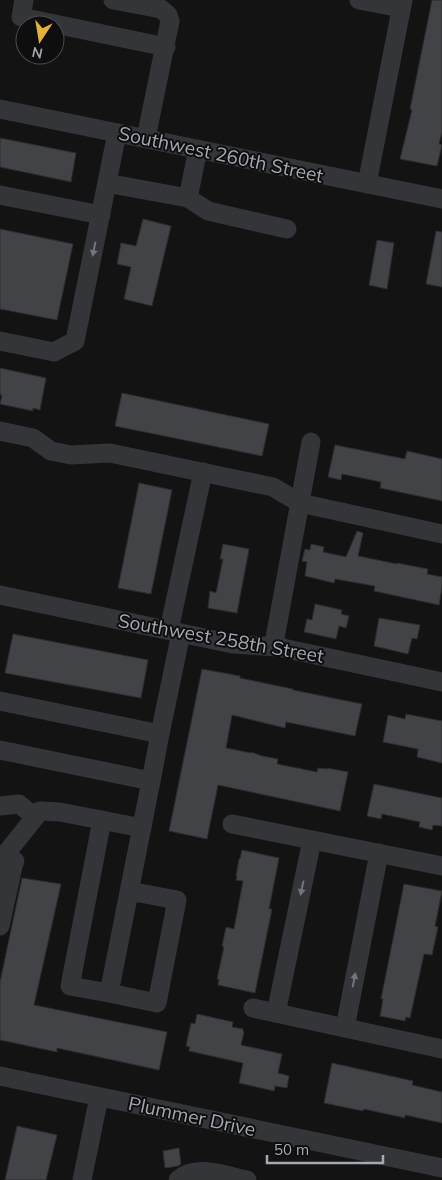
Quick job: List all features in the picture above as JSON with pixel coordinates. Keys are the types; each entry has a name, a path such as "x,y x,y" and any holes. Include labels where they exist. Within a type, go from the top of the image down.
{"street":[{"path":"24,0 21,17 166,47"},
{"path":"113,0 161,9 168,15 170,21 146,138"},
{"path":"359,0 402,4 367,184"},
{"name":"Southwest 260th Street","path":"0,109 442,199"},
{"path":"0,341 54,352 75,341 117,133"},
{"path":"188,198 198,149"},
{"path":"117,185 188,198 208,211 287,229"},
{"path":"0,195 101,215"},
{"path":"0,431 33,438 52,451 71,455 110,453 272,486 300,504 442,534"},
{"path":"278,647 275,638 311,442"},
{"path":"109,994 152,780 175,631 203,472"},
{"name":"Southwest 258th Street","path":"0,595 233,644 278,647 442,682"},
{"path":"0,701 160,734"},
{"path":"0,750 152,780"},
{"path":"0,806 19,804 36,817"},
{"path":"0,874 4,856 40,811 60,812 142,828"},
{"path":"0,926 14,862 49,821 60,812"},
{"path":"102,820 70,986 157,1003 178,900 129,891"},
{"path":"232,824 442,866"},
{"path":"276,1013 312,840"},
{"path":"345,1028 379,853"},
{"path":"253,1008 442,1049"},
{"name":"Plummer Drive","path":"0,1076 442,1168"},
{"path":"82,1180 99,1097"},
{"path":"178,1180 194,1172 208,1172 247,1180"}],"building":[{"path":"432,0 442,0 442,132 439,144 442,145 437,166 400,159 412,110 410,109"},
{"path":"0,138 76,153 71,182 0,167"},
{"path":"143,219 171,226 152,306 124,299 131,267 117,264 121,243 136,246"},
{"path":"0,229 73,244 57,320 0,309"},
{"path":"436,231 442,232 442,287 426,284"},
{"path":"377,240 394,243 387,289 369,285"},
{"path":"0,368 46,378 40,410 33,408 33,411 0,404 2,395 0,395"},
{"path":"122,393 269,424 262,456 115,426"},
{"path":"335,445 405,459 407,451 442,459 442,501 380,488 381,482 342,474 341,480 328,477"},
{"path":"139,483 172,490 151,594 118,588"},
{"path":"357,531 363,533 358,556 428,569 427,574 442,577 439,605 374,591 375,586 335,579 334,583 305,576 307,562 302,561 305,549 310,550 311,544 324,547 323,552 346,557"},
{"path":"223,544 249,549 237,613 208,608 210,591 216,593 223,559 220,559"},
{"path":"315,604 342,610 341,614 349,616 346,628 339,626 336,639 304,632 307,619 312,620"},
{"path":"379,618 420,625 417,639 412,638 408,654 374,646"},
{"path":"13,634 148,660 141,698 5,673"},
{"path":"202,669 362,704 355,736 286,722 285,728 232,715 226,748 278,759 277,764 317,772 318,768 327,768 348,772 340,811 218,785 207,839 169,831"},
{"path":"406,714 442,721 442,763 417,757 418,749 383,742 388,715 405,719"},
{"path":"374,784 442,798 442,826 433,825 432,830 419,827 420,822 382,814 381,819 367,816"},
{"path":"242,850 279,858 269,909 272,909 255,993 218,985 219,979 217,979 226,927 234,929 243,881 236,880"},
{"path":"22,878 61,884 34,1005 167,1032 159,1070 57,1048 57,1052 0,1040 0,982"},
{"path":"404,884 442,891 435,926 438,927 432,955 424,954 410,1018 406,1017 405,1021 380,1016 383,999 381,999"},
{"path":"197,1014 233,1022 232,1027 243,1029 241,1045 282,1054 278,1073 289,1076 287,1088 275,1086 274,1091 239,1083 243,1063 189,1051 190,1047 186,1046 191,1023 195,1024"},
{"path":"332,1063 413,1081 412,1085 442,1092 442,1123 405,1115 405,1118 324,1103"},
{"path":"17,1126 57,1135 46,1180 5,1180"},
{"path":"179,1148 181,1164 165,1168 163,1151"}]}
